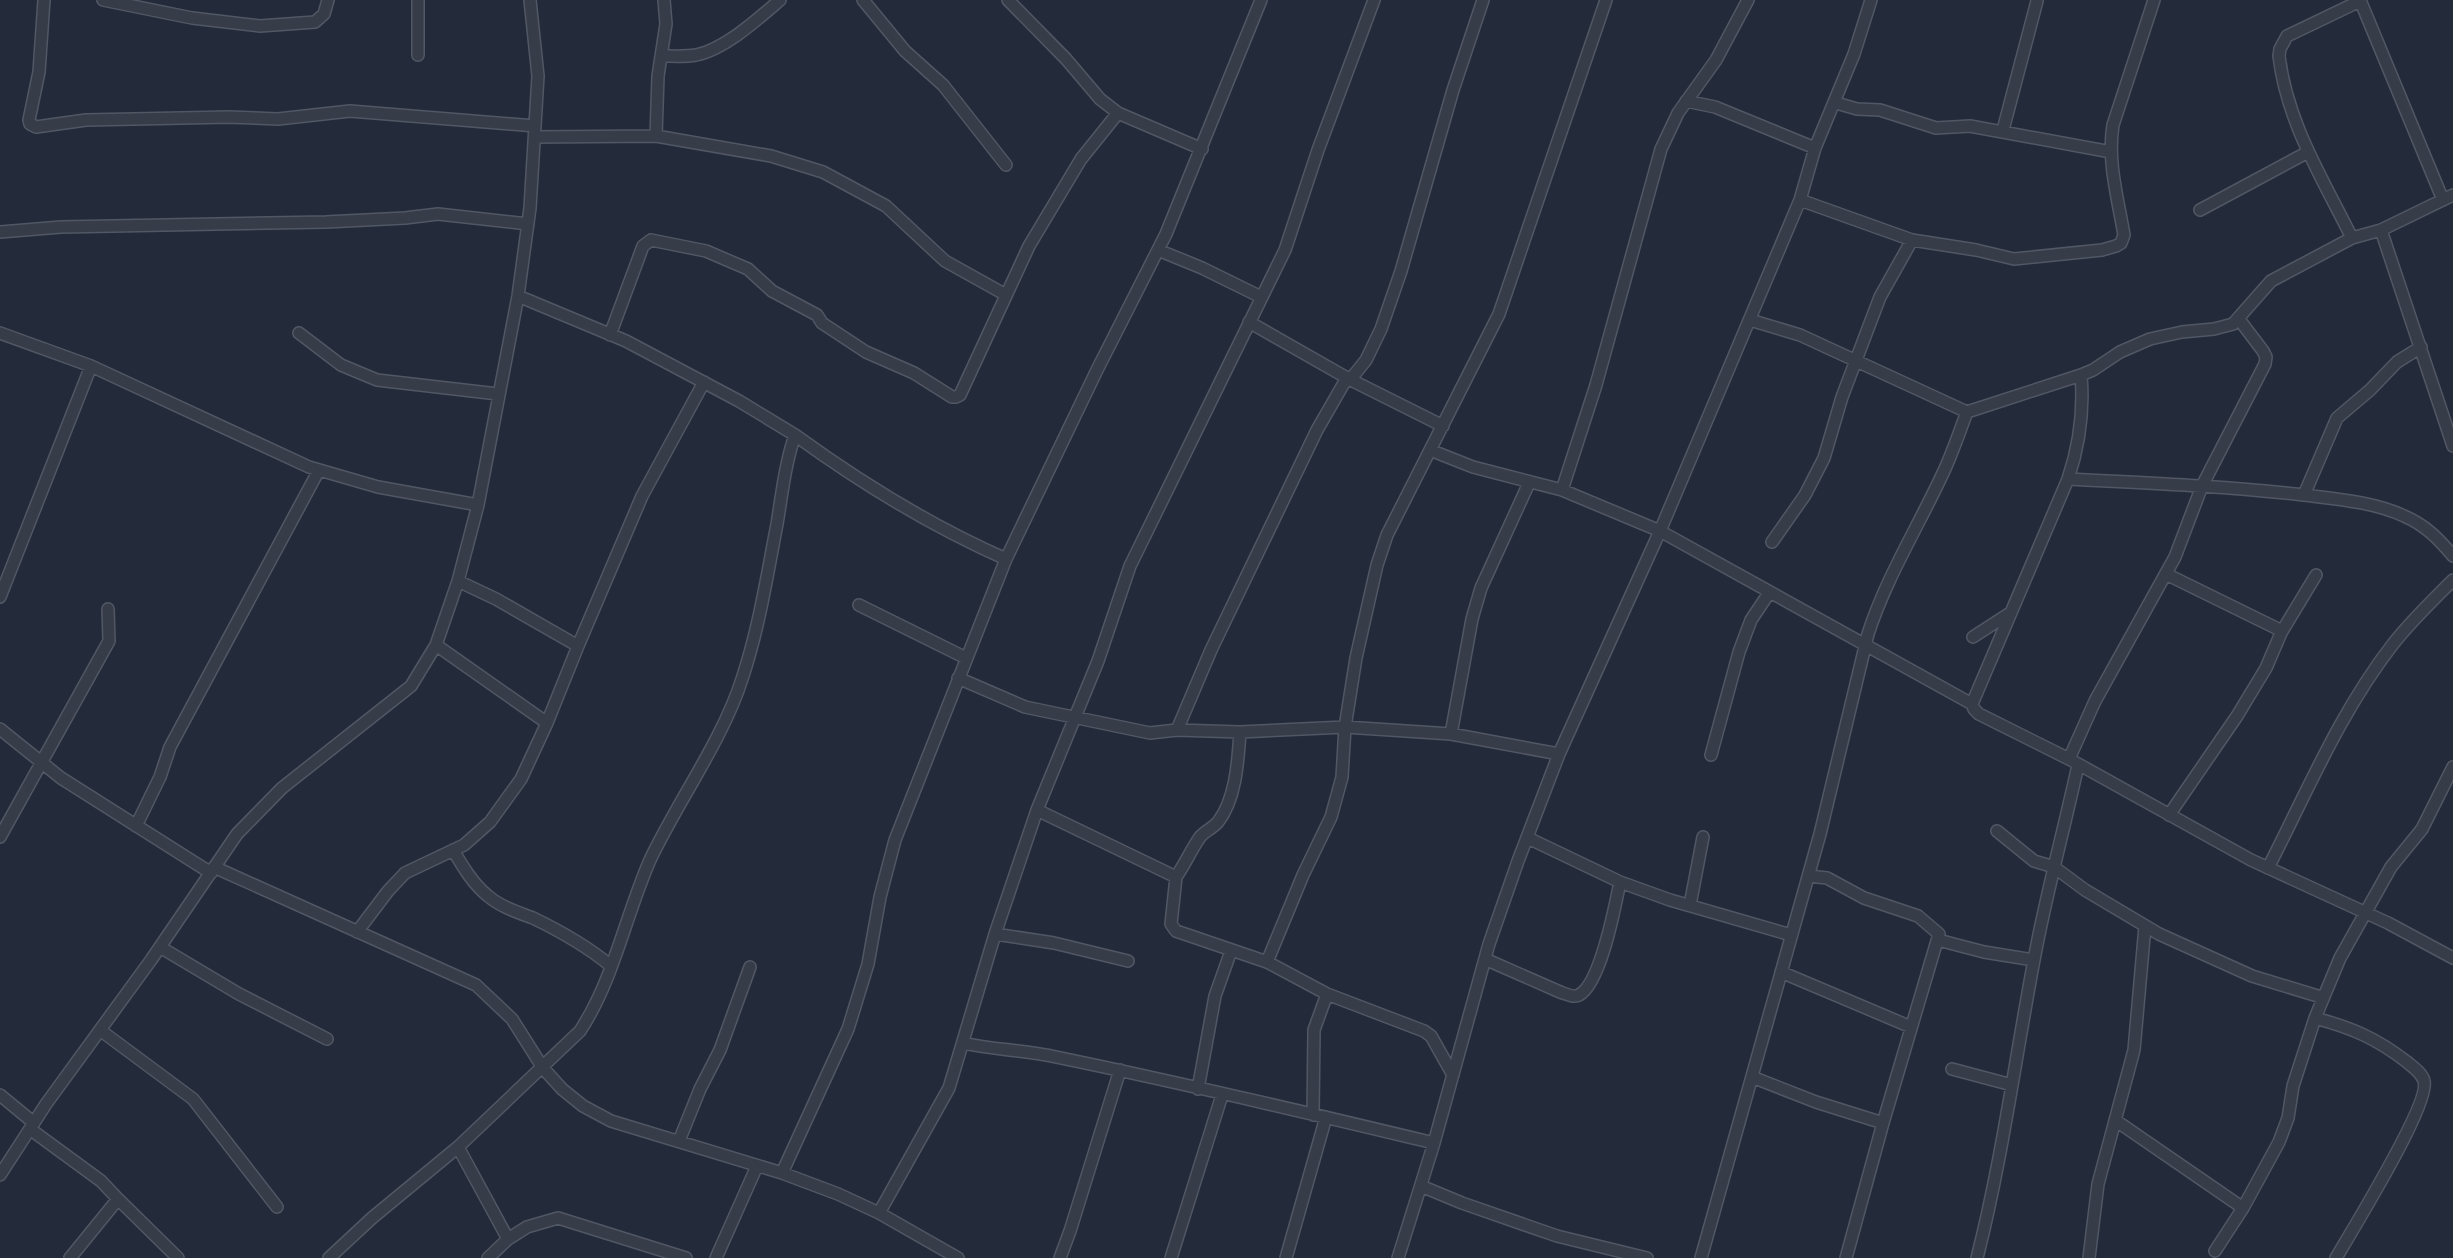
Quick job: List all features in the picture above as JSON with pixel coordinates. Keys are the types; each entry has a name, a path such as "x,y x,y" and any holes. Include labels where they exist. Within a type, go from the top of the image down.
{"street":[{"path":"44,0 39,72 29,120 30,124 36,127 86,120 229,117 278,119 350,111 535,131 656,136 771,156 823,172 886,206 945,261 1006,295"},
{"path":"103,0 192,18 260,26 315,22 324,14 328,0"},
{"path":"418,0 418,55"},
{"path":"0,1175 32,1126 160,947 237,834 262,807 411,686 436,645 458,581 478,505 518,296 528,224 538,76 530,0"},
{"path":"656,136 661,56 666,24 664,0"},
{"path":"661,56 694,56 710,50 757,20 780,0"},
{"path":"863,0 905,51 943,85 1006,165"},
{"path":"1008,0 1066,59 1100,99 1118,114 1202,149"},
{"path":"782,1173 848,1029 868,964 880,897 895,840 1006,559 1096,370 1158,250 1202,149 1261,0"},
{"path":"879,1213 950,1088 995,934 1037,810 1098,661 1130,566 1285,250 1318,150 1374,0"},
{"path":"1176,730 1211,650 1317,430 1344,383 1366,360 1381,329 1407,254 1453,90 1483,0"},
{"path":"1266,962 1303,874 1331,817 1342,777 1346,727 1356,658 1386,534 1499,314 1606,0"},
{"path":"1562,490 1596,385 1661,149 1686,101 1716,60 1748,0"},
{"path":"1398,1258 1434,1144 1485,959 1518,861 1559,754 1660,531 1800,200 1815,148 1836,102 1871,0"},
{"path":"2003,130 2036,0"},
{"path":"1800,200 1912,240 1976,250 2014,259 2102,250 2116,246 2121,243 2124,235 2111,152 2113,125 2154,0"},
{"path":"1750,320 1800,335 1967,412 2081,375 2093,370 2120,352 2150,339 2182,332 2214,329 2233,324 2271,281 2352,238 2381,230 2448,198 2360,0 2287,36 2280,49 2280,65 2287,98 2308,152 2352,238"},
{"path":"1686,101 1715,107 1815,148"},
{"path":"1836,102 1857,109 1880,110 1936,128 1970,126 2003,130 2111,152"},
{"path":"610,335 644,246 651,240 706,251 742,266 772,291 817,315 822,323 866,352 914,373 954,398 960,395 1029,246 1081,159 1118,114"},
{"path":"2200,210 2308,152"},
{"path":"0,232 61,227 365,220 438,214 528,224"},
{"path":"2381,230 2453,446"},
{"path":"1772,542 1805,495 1824,458 1855,362 1880,297 1912,240"},
{"path":"1158,250 1202,268 1261,297"},
{"path":"518,296 610,335 704,382 795,435 894,502 969,543 1006,559"},
{"path":"1977,1258 1986,1224 2034,960 2074,762 2109,674 2166,574 2187,528 2202,486 2265,364 2266,357 2263,351 2238,318"},
{"path":"1249,322 1349,379 1442,426"},
{"path":"0,333 90,366 226,430 320,470 378,486 478,505"},
{"path":"299,333 341,365 378,380 498,394"},
{"path":"2304,495 2336,418 2370,390 2397,362 2420,347"},
{"path":"0,597 90,366"},
{"path":"1972,704 2068,479 2077,444 2082,388 2081,375"},
{"path":"356,932 405,873 464,845 490,822 521,779 547,723 642,496 704,382"},
{"path":"1701,1258 1809,876 1858,670 1875,612 1943,473 1967,412"},
{"path":"329,1258 372,1218 458,1147 543,1068 580,1031 593,1010 650,862 672,816 722,727 742,680 762,607 784,484 795,435"},
{"path":"1430,450 1473,467 1562,490 1660,531 1768,593 1972,704 1979,714 2074,762 2268,868 2395,927 2453,958"},
{"path":"136,826 160,777 170,747 254,596 320,470"},
{"path":"2068,479 2202,486 2345,500 2401,514 2431,532 2453,556"},
{"path":"1452,734 1472,618 1480,588 1529,483"},
{"path":"2166,574 2278,629 2282,633"},
{"path":"2169,815 2247,700 2266,668 2282,633 2316,575"},
{"path":"2268,868 2320,763 2365,683 2393,644 2453,580"},
{"path":"458,581 496,599 578,646"},
{"path":"1711,755 1739,652 1751,620 1768,593"},
{"path":"858,605 966,658"},
{"path":"0,837 43,763 109,641 108,609"},
{"path":"1973,637 2010,613"},
{"path":"436,645 547,723"},
{"path":"958,678 1025,707 1150,733 1176,730 1240,732 1346,727 1452,734 1559,754"},
{"path":"0,729 61,778 136,826 212,870 476,985 512,1019 543,1068 562,1089 583,1106 611,1121 782,1173 838,1194 879,1213 940,1254 958,1258"},
{"path":"1240,732 1233,785 1225,808 1217,823 1206,830 1199,839 1176,877 1172,928 1231,951 1266,962 1327,994 1424,1031 1431,1036 1453,1075"},
{"path":"2215,1251 2243,1208 2279,1142 2288,1118 2293,1086 2322,998 2364,913 2391,867 2422,829 2453,767"},
{"path":"1037,810 1176,877"},
{"path":"1997,831 2034,861 2054,868 2085,890 2145,926 2252,976 2322,998"},
{"path":"1690,905 1703,837"},
{"path":"1528,838 1620,882 1791,935"},
{"path":"453,850 474,881 488,896 499,904 534,919 576,942 611,966"},
{"path":"1809,876 1827,878 1864,898 1918,916 1939,934 1883,1123 1846,1258"},
{"path":"1485,959 1560,992 1574,996 1581,994 1605,952 1620,882"},
{"path":"2089,1258 2094,1200 2134,1050 2145,926"},
{"path":"995,934 1054,943 1128,960"},
{"path":"1938,940 1984,952 2034,960"},
{"path":"160,947 239,994 328,1039"},
{"path":"1198,1089 1215,996 1231,951"},
{"path":"679,1142 700,1089 720,1050 750,967"},
{"path":"1782,972 1911,1027"},
{"path":"1313,1114 1314,1030 1327,994"},
{"path":"2315,1018 2352,1028 2373,1038 2412,1066 2422,1076 2425,1086 2409,1128 2336,1258"},
{"path":"100,1030 193,1099 277,1207"},
{"path":"963,1043 993,1050 1025,1050 1120,1070 1222,1095 1326,1117 1434,1144"},
{"path":"1952,1069 2012,1086"},
{"path":"1060,1258 1120,1070"},
{"path":"1752,1077 1816,1102 1883,1123"},
{"path":"0,1095 32,1126 101,1181 178,1258"},
{"path":"1171,1258 1222,1095"},
{"path":"1286,1258 1326,1117"},
{"path":"2115,1120 2243,1208"},
{"path":"458,1147 508,1239"},
{"path":"716,1258 756,1166"},
{"path":"1421,1186 1462,1203 1557,1236 1647,1258"},
{"path":"70,1258 118,1199"},
{"path":"488,1258 508,1239 526,1227 558,1218 686,1258"}]}
